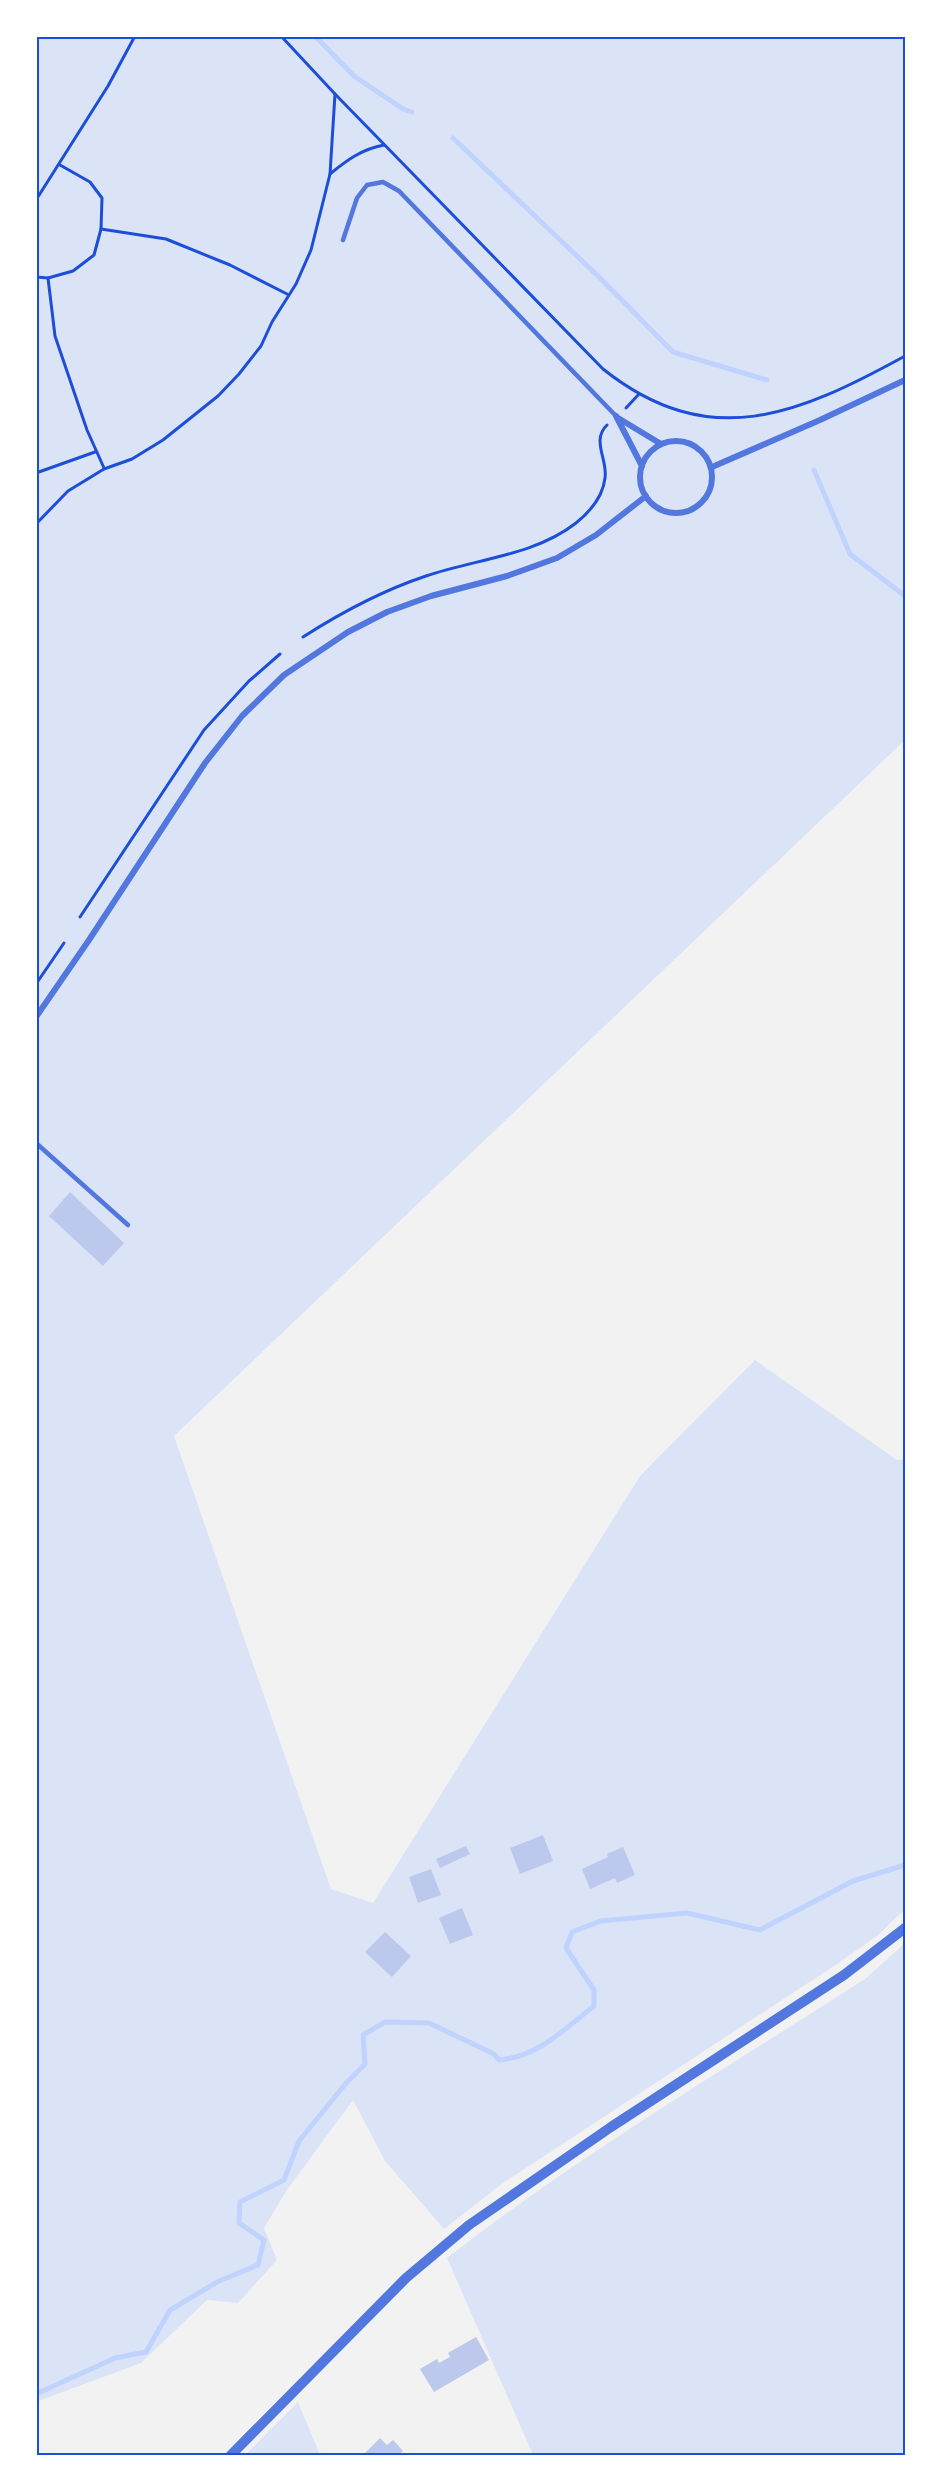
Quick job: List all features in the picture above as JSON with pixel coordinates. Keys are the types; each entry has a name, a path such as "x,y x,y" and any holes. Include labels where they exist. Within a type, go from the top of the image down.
{"street":[{"path":"711,467 905,380"},
{"path":"616,416 661,444"},
{"path":"616,416 642,466"},
{"path":"677,440 692,444 704,453 711,467 712,482 708,495 691,510 670,513 656,507 646,496 640,482 642,466 649,453 661,444 677,440"},
{"path":"36,1017 70,970 205,763 242,716 284,675 348,632 387,612 430,596 507,576 557,558 596,535 646,496"},
{"path":"231,2455 406,2278 469,2225 611,2127 844,1975 905,1928"}],"lane":[{"path":"343,240 357,198 367,185 383,182 399,191 616,416"},
{"path":"36,1143 128,1225"}],"path":[{"path":"36,200 108,86 135,36"},
{"path":"281,36 603,369 639,394 659,404 692,414 730,419 776,414 826,397 905,356"},
{"path":"36,524 68,491 104,469 132,459 163,440 218,396 261,346 296,284 310,250 330,174 335,94"},
{"path":"330,174 362,151 384,145"},
{"path":"36,277 48,278 73,271 94,255 101,229 102,198 90,182 60,165"},
{"path":"101,229 166,239 230,265 288,295"},
{"path":"48,278 55,336 95,452 104,469"},
{"path":"626,408 639,394"},
{"path":"303,637 368,597 427,575 521,550 558,535 577,523 591,510 601,494 606,476 600,439 603,429 608,424"},
{"path":"36,472 95,452"},
{"path":"80,917 204,730 249,681 280,654"},
{"path":"36,984 64,943"}],"shaded area":[{"path":"36,36 905,36 905,740 174,1436 331,1889 373,1903 640,1476 755,1360 897,1460 905,1459 905,1909 877,1936 837,1964 503,2183 444,2229 385,2161 353,2100 287,2190 264,2228 277,2260 238,2303 207,2300 141,2363 36,2402"},
{"path":"905,1943 905,2455 533,2455 447,2258 600,2148 865,1979"},
{"path":"298,2402 320,2455 245,2455"}],"building":[{"path":"70,1192 124,1243 103,1266 49,1216"},
{"path":"543,1835 553,1861 520,1874 510,1848"},
{"path":"466,1846 470,1854 440,1868 436,1859"},
{"path":"623,1847 635,1875 617,1883 615,1878 590,1889 582,1869"},
{"path":"431,1869 441,1895 418,1903 409,1877"},
{"path":"462,1908 473,1935 450,1944 439,1918"},
{"path":"385,1932 411,1956 392,1977 365,1952"},
{"path":"476,2337 489,2360 434,2392 420,2369 437,2359 439,2363 450,2357 448,2353"},
{"path":"380,2438 387,2445 393,2440 403,2451 399,2455 363,2455"}],"waterway":[{"path":"315,36 354,76 403,109 412,112"},
{"path":"453,138 600,278 673,352 767,380"},
{"path":"814,470 850,554 905,596"},
{"path":"36,2394 115,2358 146,2352 170,2310 219,2281 258,2265 264,2240 239,2223 240,2202 284,2180 299,2141 347,2082 365,2064 363,2035 385,2022 429,2023 494,2054 499,2060 526,2054 550,2040 594,2006 594,1990 566,1948 572,1932 601,1921 687,1913 760,1930 853,1881 905,1865"}]}
